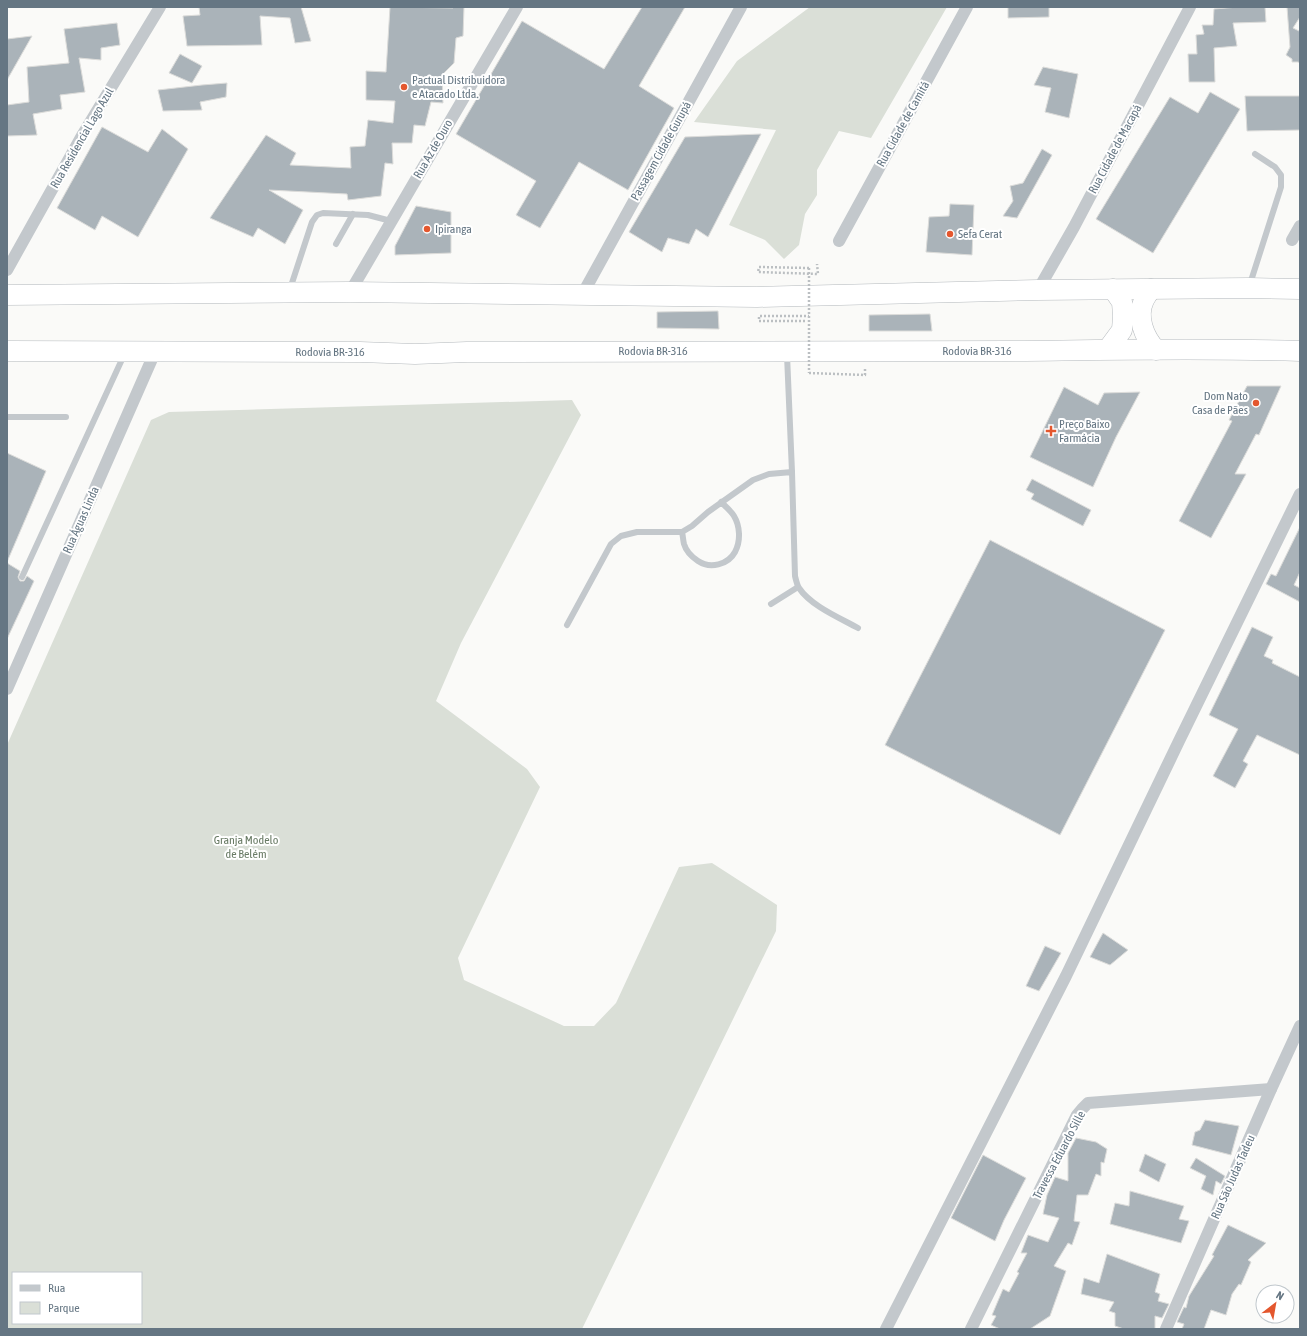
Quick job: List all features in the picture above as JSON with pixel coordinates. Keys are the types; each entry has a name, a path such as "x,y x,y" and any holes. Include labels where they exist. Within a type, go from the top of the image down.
{"highway":[{"path":"1108,349 1122,330 1124,316 1122,302 1113,289"},
{"path":"1151,289 1144,300 1141,315 1147,337 1156,350"},
{"path":"7,295 350,292 757,297 1038,290 1300,289"},
{"name":"Rodovia BR-316","path":"7,351 360,352 415,354 467,352 1015,351 1108,349 1252,349 1300,351"}],"street":[{"name":"Rua Residencial Lago Azul","path":"7,270 83,134 160,7"},
{"name":"Rua Az de Ouro","path":"350,292 517,7"},
{"name":"Passagem Cidade Gurupá","path":"582,295 741,7"},
{"name":"Rua Cidade de Camitá","path":"839,240 967,7"},
{"name":"Rua Cidade de Macapá","path":"1038,290 1074,227 1190,7"},
{"path":"1292,240 1300,226"},
{"name":"Rua Águas Linda","path":"7,689 155,352"},
{"path":"886,1329 1066,976 1300,494"},
{"name":"Rua São Judas Tadeu","path":"1166,1329 1300,1026"},
{"name":"Travessa Eduardo Sille","path":"971,1329 1077,1115 1088,1103 1271,1089"}],"lane":[{"path":"1249,288 1281,187 1281,175 1275,167 1255,154"},
{"path":"288,292 312,222 317,216 323,213 368,215 391,221"},
{"path":"336,244 353,214"},
{"path":"787,351 795,576 798,587 813,603 858,628"},
{"path":"22,577 126,352"},
{"path":"7,417 66,417"},
{"path":"567,625 611,544 621,536 637,532 682,532 753,480 769,474 792,472"},
{"path":"682,532 684,545 691,556 700,563 713,566 726,562 735,552 739,539 739,526 733,514 721,502"},
{"path":"771,604 798,587"}],"path":[{"path":"809,373 809,316 809,268 759,267 758,272 818,274 817,264"},
{"path":"805,321 759,321 759,316 809,316"}],"green space":[{"path":"810,7 947,7 871,138 839,131 817,170 817,195 805,214 799,245 784,259 765,240 729,225 776,130 694,122 737,61"},
{"name":"Granja Modelo de Belém","path":"572,400 581,415 461,643 436,701 527,769 540,787 458,958 464,980 564,1026 594,1026 616,1003 679,867 712,863 777,905 776,931 582,1329 7,1329 7,745 151,420 169,412"}],"building":[{"path":"199,7 301,7 311,41 295,43 290,18 260,16 262,45 187,46 183,16 200,15"},
{"path":"390,7 464,7 463,36 456,38 454,63 442,75 443,103 431,102 425,126 414,125 412,143 392,143 393,164 385,163 381,196 348,200 347,194 269,190 303,210 285,244 258,228 253,237 210,218 266,135 296,153 290,165 351,168 350,147 365,146 368,120 393,123 395,101 366,100 366,71 386,72"},
{"path":"642,7 685,7 639,86 674,108 628,190 579,162 540,228 516,215 536,181 456,134 522,21 604,69"},
{"path":"1008,7 1049,7 1049,17 1008,18"},
{"path":"1265,7 1266,22 1233,23 1237,46 1214,48 1215,82 1189,82 1188,54 1197,54 1196,35 1204,34 1202,25 1213,25 1214,9"},
{"path":"1287,7 1300,7 1300,17 1293,28 1299,31 1300,29 1300,63 1292,62 1292,59 1286,55 1290,47"},
{"path":"117,23 120,45 101,48 101,60 79,58 85,92 60,95 62,109 33,114 37,135 7,136 7,105 29,102 27,67 69,63 64,29"},
{"path":"32,36 7,80 7,39"},
{"path":"180,54 202,66 192,83 169,73"},
{"path":"1043,67 1078,74 1069,118 1045,112 1051,88 1034,85"},
{"path":"227,83 226,97 200,102 202,110 163,111 158,90"},
{"path":"1210,92 1240,109 1153,253 1096,219 1170,97 1198,113"},
{"path":"1245,96 1300,96 1300,130 1247,131"},
{"path":"102,127 148,152 162,129 188,149 138,237 102,216 95,230 57,208"},
{"path":"761,134 708,237 696,229 689,244 668,238 662,252 629,232 685,137"},
{"path":"1042,149 1052,155 1017,218 1003,216 1013,201 1010,186 1023,183"},
{"name":"Sefa Cerat","path":"950,204 974,205 972,255 926,252 929,217 949,216"},
{"name":"Ipiranga","path":"416,206 451,212 451,253 395,255 395,246"},
{"path":"718,311 719,329 657,328 657,312"},
{"path":"930,314 932,331 869,331 869,315"},
{"path":"1247,386 1281,386 1259,435 1256,434 1235,474 1246,474 1211,538 1179,521 1232,421 1229,420"},
{"path":"1064,387 1098,405 1104,393 1140,392 1116,437 1093,487 1030,457"},
{"path":"7,453 46,471 7,562"},
{"path":"1032,479 1091,510 1083,526 1031,499 1034,494 1026,490"},
{"path":"1300,527 1300,572 1294,585 1300,588 1300,602 1266,584 1271,574 1276,576"},
{"path":"990,540 1165,630 1060,835 885,745"},
{"path":"7,563 20,571 18,577 20,581 24,581 27,576 34,581 7,639"},
{"path":"1252,627 1273,637 1264,656 1273,660 1272,663 1300,677 1300,755 1257,735 1243,761 1248,764 1235,788 1213,776 1238,729 1209,715"},
{"path":"1103,933 1128,950 1110,965 1090,957"},
{"path":"1045,946 1061,953 1039,991 1026,986"},
{"path":"1205,1120 1239,1126 1231,1155 1192,1145 1195,1132 1200,1130"},
{"path":"1076,1138 1096,1142 1107,1149 1104,1163 1101,1162 1101,1176 1096,1174 1088,1195 1077,1195 1074,1221 1080,1222 1072,1245 1068,1243 1054,1266 1066,1271 1050,1316 1030,1329 1000,1329 991,1325 996,1316 992,1315 1003,1289 1009,1292 1019,1273 1017,1272 1027,1253 1021,1253 1028,1235 1048,1242 1059,1218 1043,1214 1047,1195 1055,1177 1068,1181 1068,1153"},
{"path":"1145,1154 1166,1164 1159,1182 1139,1171"},
{"path":"983,1155 1026,1178 995,1241 951,1218"},
{"path":"1196,1158 1225,1176 1221,1184 1216,1181 1213,1195 1201,1189 1206,1176 1190,1168"},
{"path":"1130,1191 1184,1206 1179,1219 1189,1221 1181,1243 1110,1224 1115,1203 1129,1206"},
{"path":"1228,1225 1266,1243 1248,1260 1251,1262 1241,1285 1239,1284 1232,1294 1226,1315 1211,1310 1204,1329 1182,1329 1184,1324 1177,1322 1184,1307 1186,1308 1189,1296 1214,1256 1212,1255"},
{"path":"1107,1254 1160,1274 1155,1292 1160,1294 1158,1301 1169,1304 1162,1318 1155,1316 1155,1329 1124,1329 1115,1326 1115,1313 1109,1311 1114,1302 1081,1294 1084,1278 1099,1283"}],"place":[{"name":"Pactual Distribuidora e Atacado Ltda.","path":"404,87"},
{"name":"Ipiranga","path":"427,229"},
{"name":"Sefa Cerat","path":"950,234"},
{"name":"Dom Nato Casa de Pães","path":"1256,403"},
{"name":"Preço Baixo Farmácia","path":"1051,431"}]}
